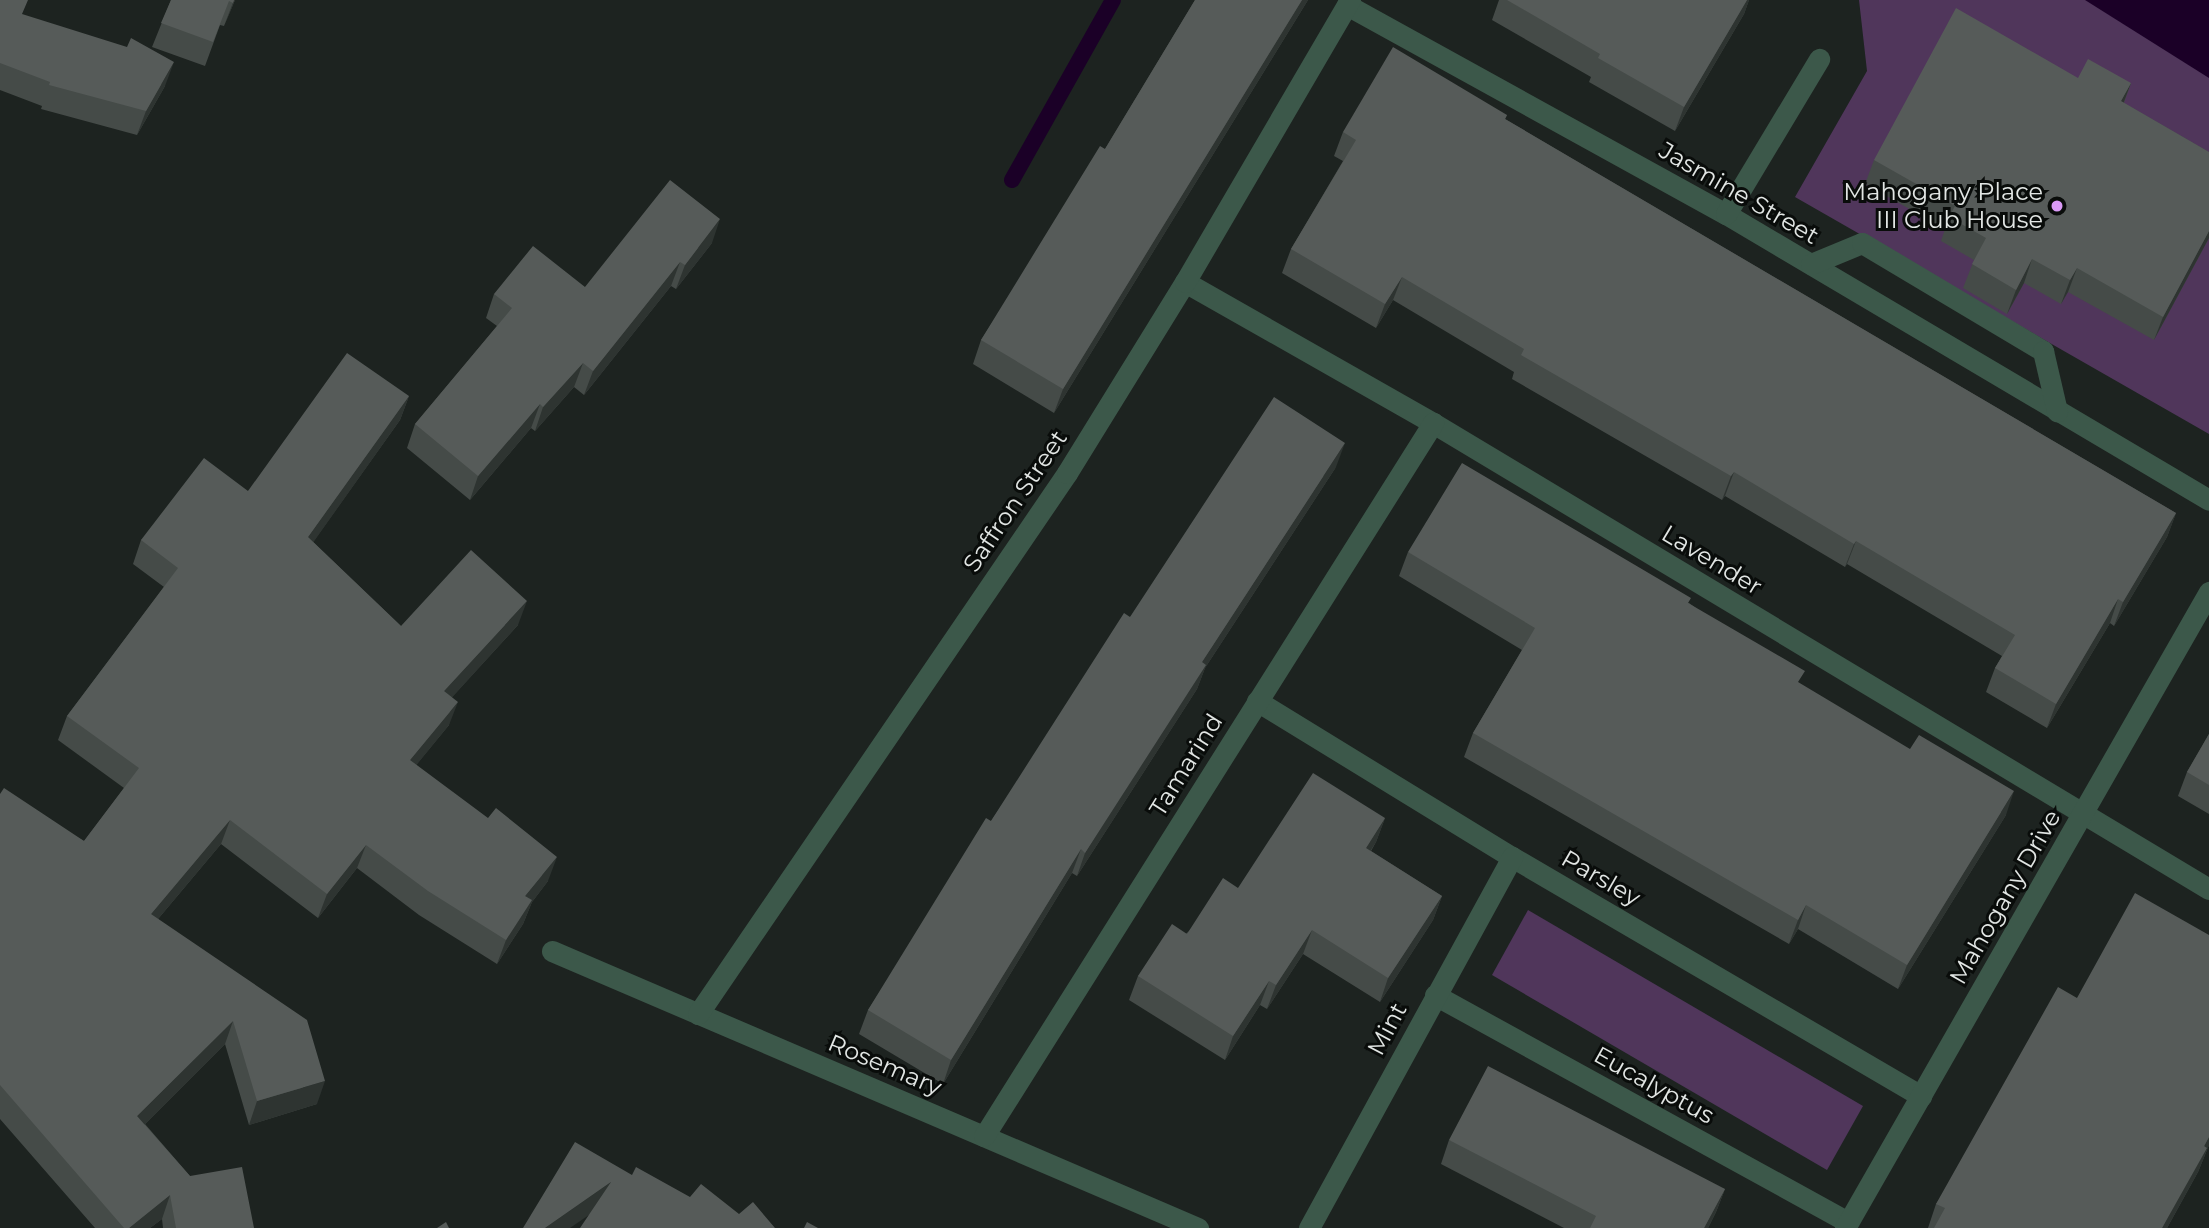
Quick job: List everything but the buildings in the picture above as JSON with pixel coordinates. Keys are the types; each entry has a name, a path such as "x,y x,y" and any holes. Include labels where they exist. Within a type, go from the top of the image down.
{"street":[{"name":"Jasmine Street","path":"1348,2 1726,214 2209,500"},
{"name":"Saffron Street","path":"698,1014 1067,473 1185,282 1348,2"},
{"path":"1726,214 1819,59"},
{"path":"1811,264 1862,243 2043,351 2057,411"},
{"name":"Lavender","path":"1185,282 1433,423 2209,889"},
{"name":"Tamarind","path":"984,1136 1433,423"},
{"name":"Mahogany Drive","path":"1847,1225 2209,592"},
{"name":"Parsley","path":"1257,701 1512,857 1921,1096"},
{"name":"Mint","path":"1309,1228 1512,857"},
{"name":"Rosemary","path":"552,951 1198,1228"},
{"name":"Eucalyptus","path":"1435,995 1847,1225"}],"shaded area":[{"path":"1859,0 2209,0 2209,434 1795,197 1867,71"},
{"path":"2085,0 2209,0 2209,78"},
{"path":"1528,910 1863,1106 1827,1170 1492,975"}],"waterway":[{"path":"1012,180 1113,0"}],"place":[{"name":"Mahogany Place III Club House","path":"2057,206"}]}
